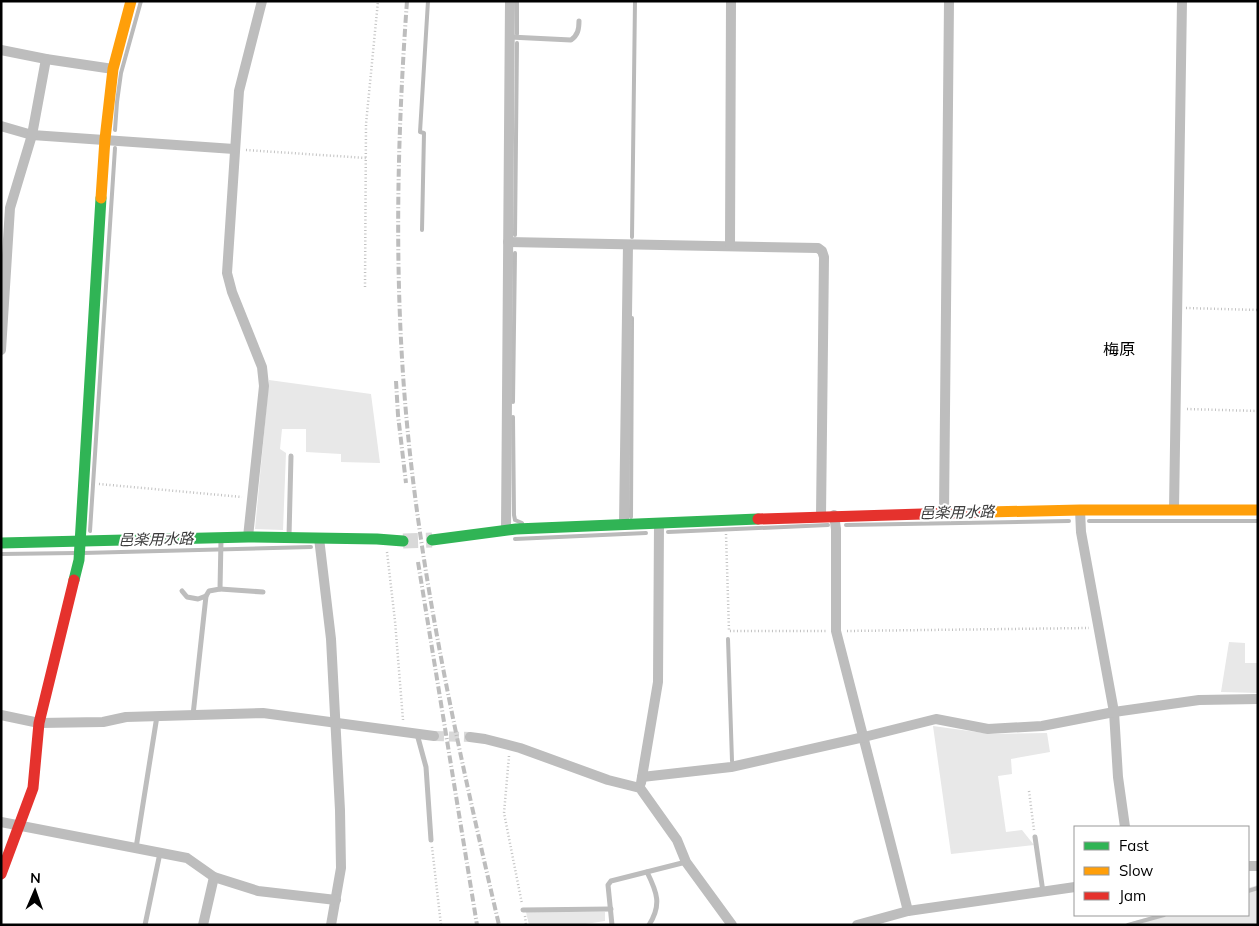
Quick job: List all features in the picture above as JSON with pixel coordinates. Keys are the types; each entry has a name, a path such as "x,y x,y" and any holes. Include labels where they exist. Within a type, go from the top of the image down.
{"street":[{"path":"1,874 32,788 36,769 39,723 80,560 105,139 112,69 131,1"},
{"path":"248,537 264,386 262,367 232,292 227,273 238,91 262,1"},
{"path":"506,530 510,1"},
{"path":"730,246 731,1"},
{"path":"944,514 949,1"},
{"path":"1174,510 1182,1"},
{"path":"1,50 112,69"},
{"path":"1,350 10,208 32,135 46,59"},
{"path":"1,126 32,135 234,149"},
{"path":"508,242 814,247 822,251 824,257 821,516"},
{"path":"624,524 628,245"},
{"path":"1080,510 1081,532 1114,712 1118,777 1126,826"},
{"path":"432,540 506,530 834,515 1080,510 1258,510"},
{"path":"834,515 836,529 836,631 908,911"},
{"path":"640,788 658,682 659,523"},
{"path":"1,543 248,537 386,539 404,541"},
{"path":"319,538 331,639 341,868 331,925"},
{"path":"642,777 731,767 864,737 936,718 988,729 1042,726 1114,712 1199,700 1258,700"},
{"path":"1,715 39,723 103,722 126,717 263,713 434,736"},
{"path":"470,737 511,746 608,780 640,788 677,840 686,862 732,925"},
{"path":"1,822 187,858 214,877 258,890 336,900"},
{"path":"203,925 214,877"},
{"path":"857,925 908,911 1074,887"}],"lane":[{"path":"510,37 571,40 579,30 579,21"},
{"path":"289,537 292,456"},
{"path":"220,588 221,538"},
{"path":"193,715 206,596 209,591 220,588 262,592"},
{"path":"182,591 187,597 198,599 206,596"},
{"path":"136,848 157,716"},
{"path":"417,734 426,767 431,840"},
{"path":"1035,837 1043,892"},
{"path":"145,925 160,853"},
{"path":"612,925 608,884 611,880 686,862"},
{"path":"646,924 655,916 658,905 655,890 647,872"},
{"path":"523,910 611,909"}],"path":[{"path":"365,286 366,124 378,1"},
{"path":"234,149 366,158"},
{"path":"1177,308 1258,310"},
{"path":"1176,409 1258,411"},
{"path":"99,484 251,498"},
{"path":"726,534 730,631 1098,628"},
{"path":"386,539 404,732"},
{"path":"511,746 504,812 526,925"},
{"path":"1029,791 1035,837"},
{"path":"431,840 441,925"}],"shaded area":[{"path":"269,380 371,394 380,463 341,462 341,454 306,452 306,429 282,429 280,449 286,453 283,530 255,529"},
{"path":"1229,642 1245,643 1245,663 1258,663 1258,693 1221,692"},
{"path":"933,726 991,734 1047,733 1050,752 1011,759 1012,774 998,776 1006,832 1022,830 1034,845 951,854"},
{"path":"1258,885 1258,925 1122,925 1153,916 1249,916 1249,888"},
{"path":"526,912 605,912 605,921 579,925 529,925"}],"waterway":[{"path":"115,130 121,73 141,1"},
{"path":"422,230 424,133 420,132 428,1"},
{"path":"517,1 517,34"},
{"path":"632,237 635,1"},
{"path":"515,235 517,43"},
{"path":"90,531 115,148"},
{"path":"513,402 515,253"},
{"path":"631,517 632,318"},
{"path":"513,417 514,515 515,520 522,523"},
{"name":"邑楽用水路","path":"846,525 1069,521"},
{"name":"邑楽用水路","path":"1089,521 1258,521"},
{"name":"邑楽用水路","path":"668,532 828,525"},
{"name":"邑楽用水路","path":"515,539 646,533"},
{"name":"邑楽用水路","path":"83,553 311,547"},
{"name":"邑楽用水路","path":"1,554 76,553"},
{"path":"728,639 732,761"},
{"path":"1249,891 1258,888"},
{"path":"1128,925 1160,916"}],"tunnel":[{"path":"403,541 432,540"},
{"path":"434,736 470,737"}],"railway":[{"path":"407,1 398,207 398,259 406,413 421,542 443,671 499,925"},
{"path":"396,381 406,483"},
{"path":"418,562 477,925"}],"traffic: fast":[{"path":"74,580 79,560 101,198"},
{"path":"432,540 516,529 758,519"},
{"path":"1,543 248,537 403,541"}],"traffic: slow":[{"path":"101,198 113,69 131,1"},
{"path":"987,512 1258,510"}],"traffic: jam":[{"path":"758,519 987,512"},
{"path":"1,874 33,788 39,723 74,580"}],"district":[{"name":"梅原","path":"1119,349"}]}
